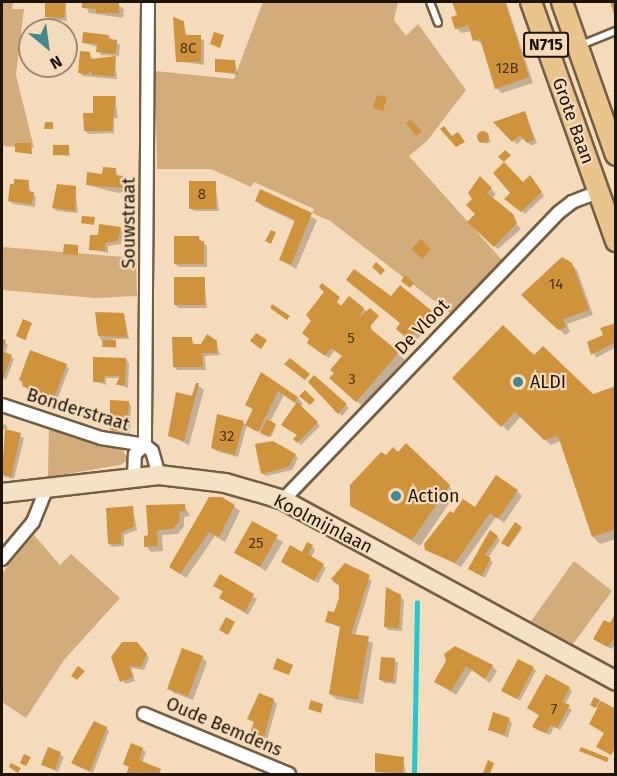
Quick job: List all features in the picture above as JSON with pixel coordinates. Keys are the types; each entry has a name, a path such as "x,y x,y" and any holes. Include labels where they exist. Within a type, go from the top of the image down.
{"main road":[{"name":"Grote Baan","path":"531,2 615,241"},
{"name":"Grote Baan","path":"562,2 615,155"}],"street":[{"name":"Souwstraat","path":"134,478 135,454 145,445 148,2"},
{"name":"De Vloot","path":"283,500 558,213 572,202 598,192"},
{"name":"Bonderstraat","path":"2,405 101,438 145,445"},
{"name":"Souwstraat","path":"145,445 152,451 159,475"},
{"name":"Koolmijnlaan","path":"2,493 159,475 225,483 283,500 615,681"},
{"path":"2,559 33,522 47,488"},
{"name":"Oude Bemdens","path":"144,714 289,774"}],"lane":[{"path":"430,2 438,23"},
{"path":"578,46 615,31"}],"shaded area":[{"path":"2,2 13,2 12,9 24,9 23,18 18,18 16,75 34,148 2,146"},
{"path":"263,2 398,2 394,20 406,36 418,24 466,90 427,141 409,156 502,260 450,313 330,221 312,213 314,209 254,182 251,187 211,169 157,169 155,71 234,79"},
{"path":"2,247 136,258 137,296 95,298 2,290"},
{"path":"49,428 122,448 128,460 120,465 48,477"},
{"path":"34,535 60,565 71,554 120,598 64,660 26,718 2,702 2,573"},
{"path":"574,561 612,591 573,644 531,621"}],"building":[{"path":"45,2 66,2 64,18 45,17"},
{"path":"82,2 119,2 119,13 96,13 96,9 82,8"},
{"path":"452,2 505,2 529,77 495,89 480,39 473,41 468,25 455,29 451,17 457,15"},
{"path":"610,2 616,2 616,17 615,17"},
{"path":"173,17 184,21 185,35 201,35 201,62 176,62"},
{"path":"83,32 109,35 108,39 117,40 116,54 96,52 97,44 82,43"},
{"path":"214,32 224,35 220,48 210,44"},
{"path":"80,51 90,52 90,59 116,56 114,76 92,75 92,70 88,74 78,73"},
{"path":"215,59 235,60 235,73 215,72"},
{"path":"377,95 387,97 383,111 373,108"},
{"path":"93,96 116,96 112,131 84,131 83,113 93,113"},
{"path":"525,111 534,140 527,143 520,135 512,142 493,122"},
{"path":"410,120 422,131 416,136 406,123"},
{"path":"45,122 53,122 53,129 44,129"},
{"path":"444,126 452,136 458,132 465,142 456,147 440,129"},
{"path":"485,131 488,132 488,142 481,143 478,142 477,135 478,132"},
{"path":"15,143 31,143 32,154 15,152"},
{"path":"53,145 69,145 69,155 53,155"},
{"path":"505,150 511,155 504,162 498,157"},
{"path":"504,162 523,182 530,175 542,192 521,212 504,199 510,193 493,173"},
{"path":"103,167 116,168 115,175 124,176 123,188 86,185 87,172 102,174"},
{"path":"480,176 492,188 487,193 513,214 517,223 494,247 467,222 475,214 466,205 472,199 468,193"},
{"path":"14,179 29,180 28,191 34,192 32,204 8,201 10,184 14,184"},
{"path":"189,181 216,181 216,209 189,209"},
{"path":"57,184 76,186 75,211 52,208"},
{"path":"260,189 312,213 291,265 279,260 295,220 255,201"},
{"path":"82,216 95,217 94,225 81,223"},
{"path":"99,224 121,227 118,241 105,243 105,251 89,250 90,235 98,235"},
{"path":"271,230 276,232 271,244 265,241"},
{"path":"174,236 199,236 199,241 204,241 204,264 174,264"},
{"path":"421,239 431,249 422,259 411,249"},
{"path":"64,244 78,245 78,255 63,254"},
{"path":"562,257 572,263 589,310 563,319 566,327 558,330 521,295"},
{"path":"376,262 385,270 381,275 372,267"},
{"path":"354,269 391,296 400,285 432,311 409,340 396,329 400,323 346,280"},
{"path":"405,275 414,283 410,288 401,281"},
{"path":"174,277 205,277 205,305 174,305"},
{"path":"322,283 340,297 336,301 341,306 349,296 364,308 358,319 370,308 379,316 370,325 372,330 399,352 356,402 329,378 334,373 330,370 342,356 331,348 325,356 307,343 309,339 302,333 311,321 306,315 324,292 319,287"},
{"path":"272,304 290,316 287,320 270,308"},
{"path":"95,312 124,313 127,337 98,336"},
{"path":"23,319 32,323 25,340 16,336"},
{"path":"616,323 616,342 591,355 587,342 603,335 600,328"},
{"name":"ALDI","path":"503,325 534,355 543,346 593,394 616,386 616,529 592,537 558,436 544,440 515,412 501,427 452,378"},
{"path":"256,333 267,340 261,349 250,341"},
{"path":"207,334 217,341 217,353 202,353 203,367 173,367 172,337 192,337 192,344 201,344"},
{"path":"2,339 6,340 2,351"},
{"path":"103,340 116,340 116,347 102,347"},
{"path":"30,350 67,364 54,398 22,386 23,382 19,380"},
{"path":"2,351 12,355 2,381"},
{"path":"93,357 126,358 125,385 116,385 120,376 104,376 104,382 93,382"},
{"path":"290,358 310,374 305,380 284,364"},
{"path":"261,372 298,397 294,402 278,391 258,432 245,425 253,409 245,405"},
{"path":"314,375 347,404 338,414 308,382"},
{"path":"196,383 199,383 184,441 168,436 176,392 192,396"},
{"path":"305,390 315,400 310,405 299,396"},
{"path":"110,400 129,401 127,431 110,430"},
{"path":"297,402 318,422 297,443 293,439 297,435 281,425"},
{"path":"217,414 244,421 235,455 211,448"},
{"path":"267,419 276,424 269,437 260,433"},
{"path":"5,429 21,433 11,477 2,474"},
{"path":"273,441 296,454 288,467 261,474 255,444"},
{"name":"Action","path":"406,443 450,485 412,540 350,506 350,485 381,452 386,455 393,447 398,452"},
{"path":"496,475 518,490 498,519 490,513 455,563 425,550 424,544 450,511 453,513 463,499 475,507"},
{"path":"209,497 222,497 235,505 219,537 209,532 180,574 169,567"},
{"path":"185,504 185,511 179,512 180,520 173,529 157,530 158,546 144,547 144,536 148,535 146,505"},
{"path":"133,506 134,527 121,532 121,544 108,544 106,508"},
{"path":"252,521 278,535 260,567 234,553"},
{"path":"515,522 522,527 508,547 501,543"},
{"path":"490,530 498,536 485,555 491,558 482,576 468,569"},
{"path":"307,542 313,545 308,554 324,564 314,581 281,562 290,545 302,552"},
{"path":"345,563 370,575 351,634 369,636 358,700 329,694 340,626 325,622 328,611 334,612 339,598 339,585 331,579"},
{"path":"220,574 254,594 245,612 219,598 223,591 213,586"},
{"path":"386,587 401,595 399,628 384,627"},
{"path":"616,612 616,634 608,647 593,639 604,620 610,623"},
{"path":"226,617 235,622 228,635 219,630"},
{"path":"122,642 137,642 147,654 141,667 129,666 133,677 120,682 111,657"},
{"path":"455,646 493,665 485,679 466,666 451,691 434,682 446,661 444,654"},
{"path":"182,648 203,656 188,696 167,689"},
{"path":"381,657 395,658 393,682 379,680"},
{"path":"277,658 293,665 289,675 273,669"},
{"path":"518,659 534,667 517,699 501,691"},
{"path":"78,666 85,671 77,680 71,676"},
{"path":"546,674 570,687 562,702 570,705 557,728 551,725 546,733 532,727 539,715 527,708"},
{"path":"259,693 274,699 264,737 250,733 254,722 247,719"},
{"path":"594,697 600,700 595,708 590,705"},
{"path":"311,700 323,704 321,713 308,709"},
{"path":"601,701 616,709 616,747 611,755 596,747 604,733 589,724"},
{"path":"493,712 510,718 504,735 488,730"},
{"path":"94,721 107,727 90,771 71,763"},
{"path":"131,743 143,748 139,760 161,769 159,774 126,774 129,767 123,764"},
{"path":"48,747 61,752 55,770 41,765"},
{"path":"581,747 609,758 607,762 579,751"},
{"path":"375,753 404,757 403,773 375,772"},
{"path":"24,754 31,757 26,766 20,763"},
{"path":"488,760 494,763 490,774 483,773"},
{"path":"11,763 21,768 18,773 9,767"}],"waterway":[{"path":"414,774 417,603"}],"place":[{"name":"ALDI","path":"518,382"},
{"name":"Action","path":"396,496"}]}
